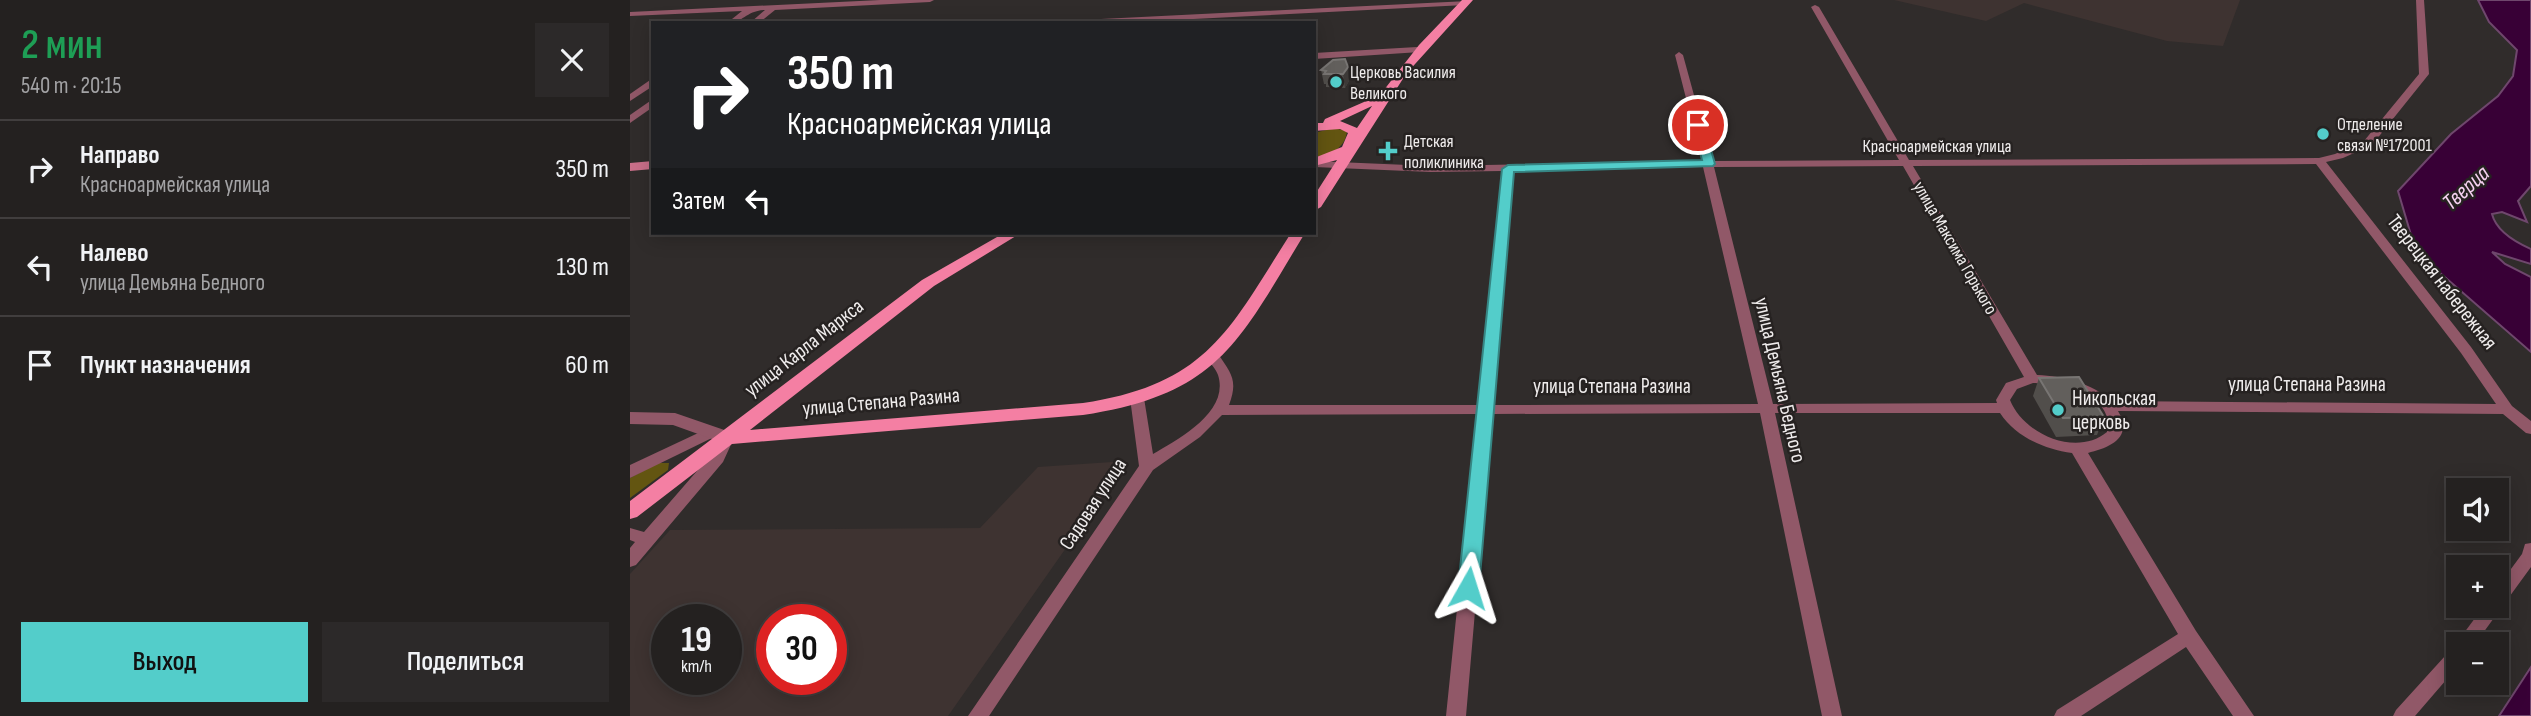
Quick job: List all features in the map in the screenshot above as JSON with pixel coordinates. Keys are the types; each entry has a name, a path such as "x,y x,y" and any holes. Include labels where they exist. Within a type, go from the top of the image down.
{"main road":[{"path":"1316,204 1383,96 1417,50 1467,2"},
{"path":"1316,126 1359,110 1383,96"},
{"path":"1316,127 1332,124 1350,127 1355,132 1353,144 1339,155 1316,162"},
{"path":"630,167 651,165"},
{"name":"улица Карла Маркса","path":"630,512 719,435 933,279 1010,235"},
{"path":"1137,398 1174,383 1213,357 1228,341 1297,235"},
{"name":"улица Степана Разина","path":"719,435 1083,409 1137,398"}],"street":[{"path":"734,21 762,0"},
{"path":"757,21 784,0"},
{"path":"630,14 930,0"},
{"name":"Красноармейская улица","path":"1316,163 1419,169 1508,169 1709,164 2319,161 2339,156 2368,143 2424,74 2420,0"},
{"path":"1101,21 1467,2"},
{"name":"улица Максима Горького","path":"1815,7 2032,379"},
{"path":"1316,56 1417,50"},
{"name":"улица Демьяна Бедного","path":"1679,55 1709,164 1832,716"},
{"path":"630,99 651,83"},
{"path":"630,99 651,101"},
{"path":"630,120 651,103"},
{"name":"Тверецкая набережная","path":"2319,161 2466,350 2507,409 2531,429"},
{"path":"1455,716 1508,169"},
{"path":"1147,466 1188,438 1221,410 1228,392 1226,377 1223,366 1213,357"},
{"path":"2032,379 2074,385 2108,406 2116,426 2113,435 2092,446 2076,447 2052,443 2030,435 2018,426 2004,408 2005,392 2032,379"},
{"name":"Садовая улица","path":"978,716 1147,466 1137,398"},
{"name":"улица Степана Разина","path":"2108,406 2507,409"},
{"name":"улица Степана Разина","path":"1221,410 2004,408"},
{"name":"улица Степана Разина","path":"630,418 675,419 719,435"},
{"path":"630,560 638,539 717,458 719,435"},
{"name":"улица Карла Маркса","path":"630,472 719,435"},
{"path":"2076,447 2189,636 2244,716"},
{"path":"2509,585 2530,555 2531,549"},
{"path":"2474,632 2485,618"},
{"path":"2064,716 2189,636"},
{"path":"2403,716 2446,666"}],"shaded area":[{"path":"1894,0 2240,0 2223,46 2167,41 2024,3 1986,21"},
{"path":"1334,128 1347,131 1340,147 1331,153 1316,157 1316,132"},
{"path":"1127,461 948,716 630,716 630,574 670,530 980,528 1038,467"},
{"path":"658,463 669,463 668,470 630,498 630,478"}],"water":[{"name":"Тверца","path":"2478,0 2531,0 2531,186 2518,201 2527,222 2502,212 2492,214 2507,235 2531,249 2531,264 2492,252 2505,264 2531,277 2531,352 2416,252 2398,191 2451,134 2498,96 2513,76 2517,50 2489,22"},
{"path":"2531,667 2531,716 2499,716"}],"building":[{"path":"1345,59 1348,67 1343,74 1324,74 1326,71 1321,70 1333,60"},
{"path":"2079,377 2104,417 2063,418 2039,378"}],"place":[{"name":"Церковь Василия Великого","path":"1336,82"},
{"name":"Отделение связи №172001","path":"2323,134"},
{"name":"Детская поликлиника","path":"1388,151"},
{"name":"Никольская церковь","path":"2058,410"}],"route":[{"path":"1468,588 1508,169 1709,164 1698,125"}]}
